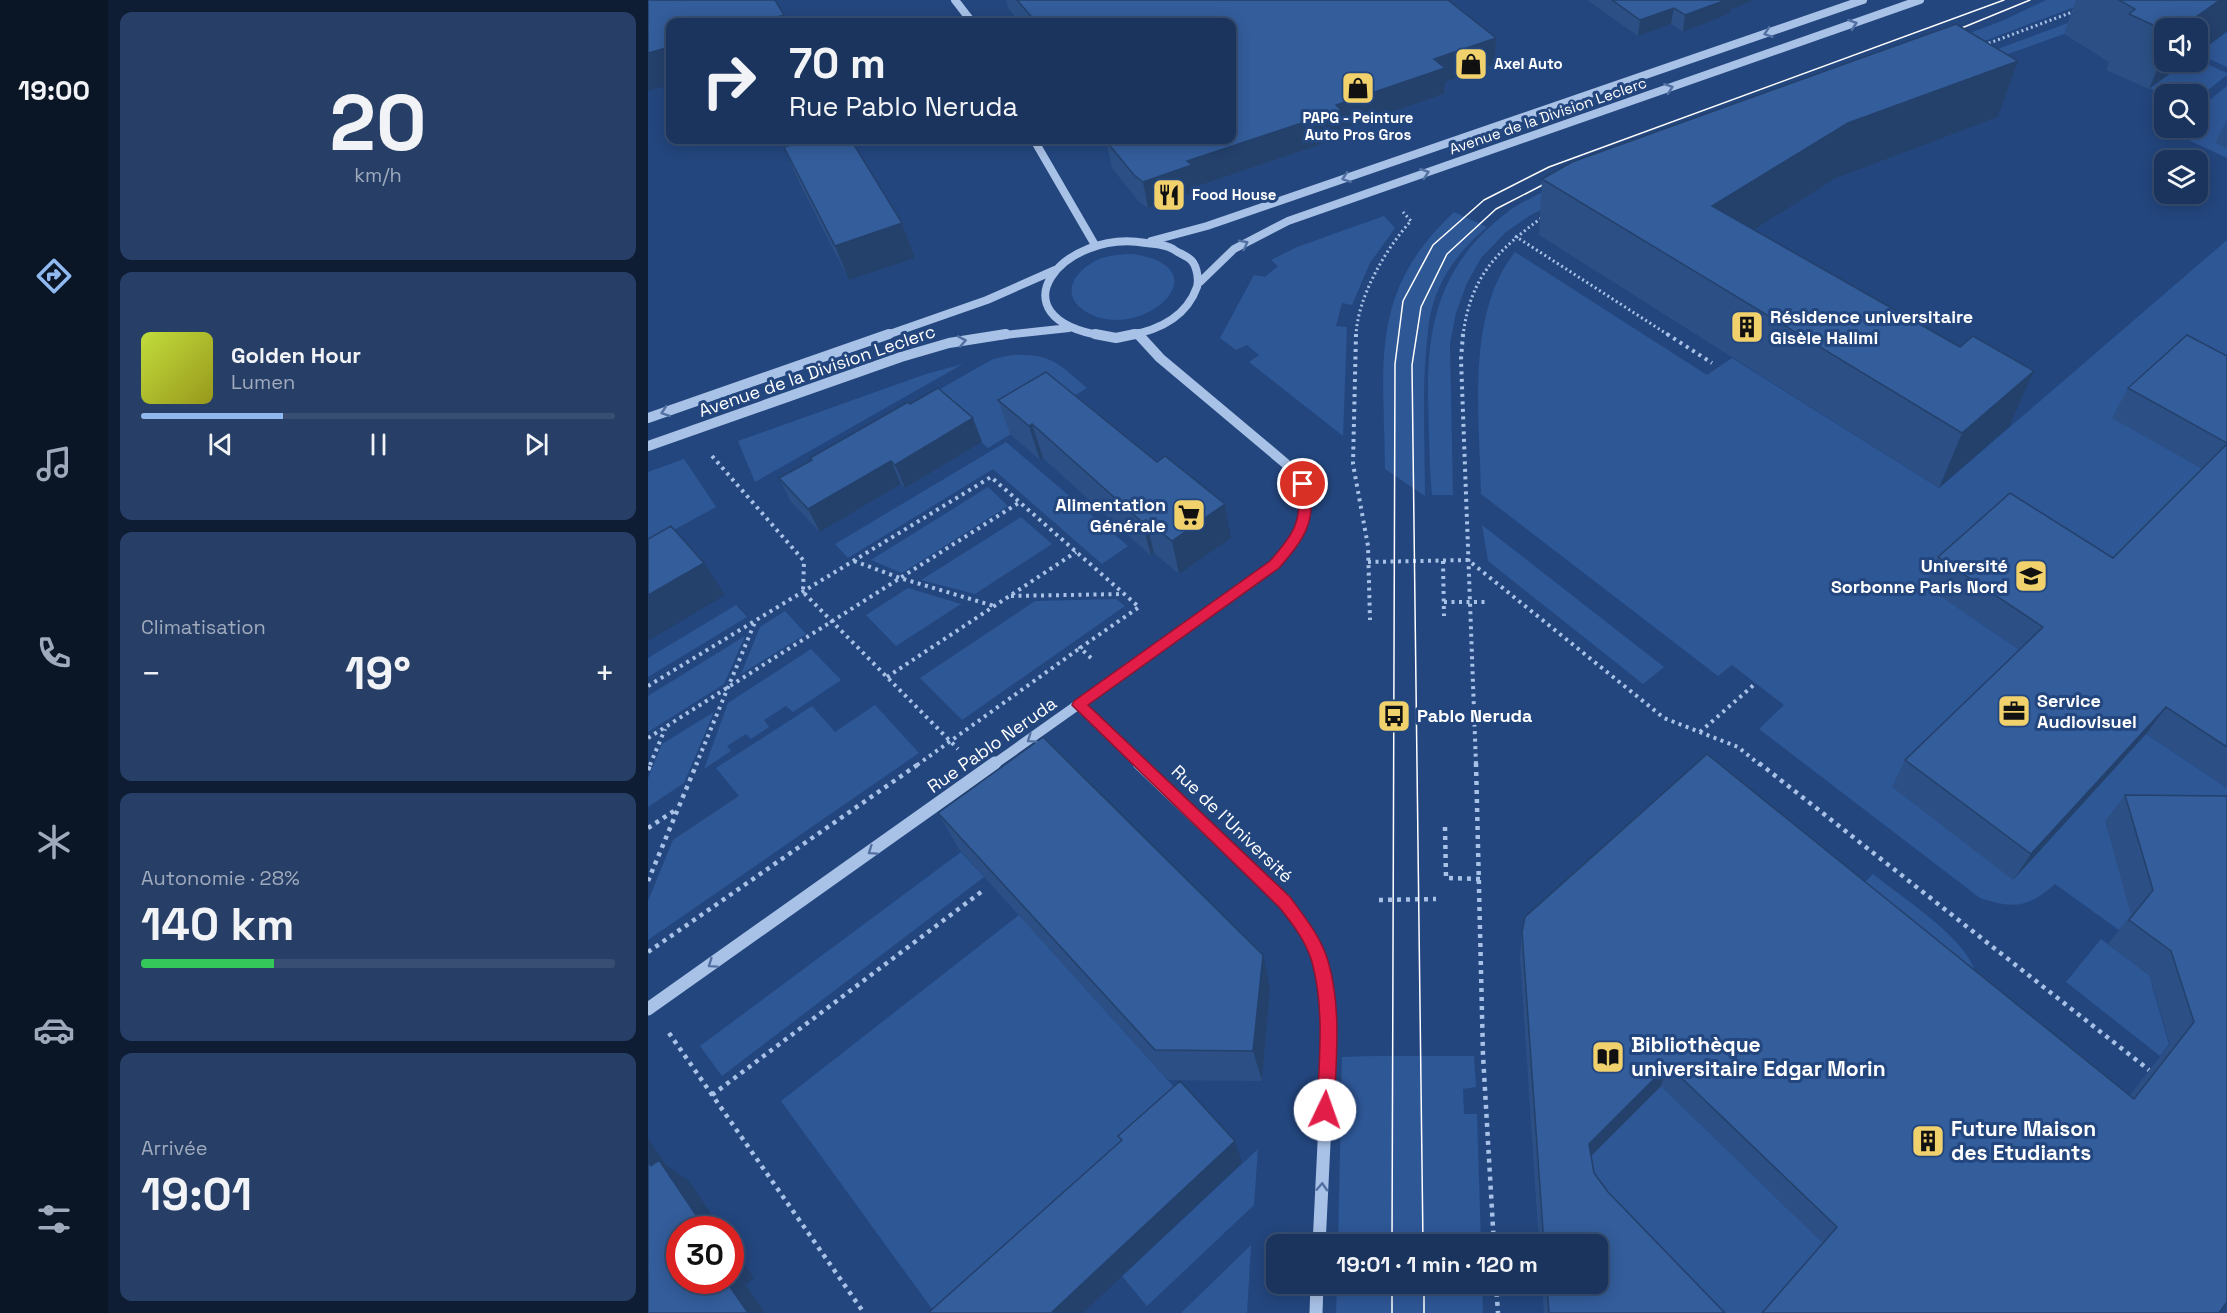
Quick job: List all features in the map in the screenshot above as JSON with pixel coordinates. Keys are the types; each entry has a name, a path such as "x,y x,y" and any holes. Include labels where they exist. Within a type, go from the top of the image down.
{"street":[{"path":"956,0 969,18"},
{"name":"Avenue de la Division Leclerc","path":"1151,241 1207,226 1863,0"},
{"name":"Avenue de la Division Leclerc","path":"1200,282 1234,249 1288,221 1920,0"},
{"path":"1036,144 1095,245"},
{"name":"Avenue de la Division Leclerc","path":"648,446 901,357 940,346 1007,334 1070,328 1102,336 1138,334 1163,326 1183,314 1196,298 1200,282 1196,268 1186,255 1170,246 1151,241 1126,239 1095,245 1067,259 1055,270 1048,282 1046,295 1048,307 1070,328"},
{"name":"Avenue de la Division Leclerc","path":"648,418 987,300 1055,270"},
{"name":"Rue Pablo Neruda","path":"650,1008 1275,565 1294,542 1304,521 1307,501 1303,484 1285,463 1160,358 1138,334"},
{"name":"Rue de l'Université","path":"1079,705 1284,902 1303,927 1320,960 1329,1042 1320,1234"},
{"path":"1316,1313 1317,1294"}],"path":[{"path":"1974,49 2084,8"},
{"path":"1370,620 1368,546 1353,464 1356,330 1368,288 1392,242 1411,221 1396,204"},
{"path":"1493,1234 1483,1055 1480,879 1461,359 1463,324 1469,299 1493,256 1515,236 1553,211"},
{"path":"1515,236 1712,363"},
{"path":"696,429 701,444 804,561 803,592 982,774"},
{"path":"648,686 991,477 1139,607 951,742 648,952"},
{"path":"648,738 1020,502"},
{"path":"887,677 1076,552"},
{"path":"1368,562 1468,560 1664,718 1738,747 2149,1070"},
{"path":"853,561 900,578 994,606"},
{"path":"1443,561 1444,616"},
{"path":"1009,596 1124,594"},
{"path":"1444,602 1485,602"},
{"path":"648,881 756,620"},
{"path":"1080,648 1114,679"},
{"path":"1700,732 1756,684"},
{"path":"648,770 665,728"},
{"path":"648,828 677,809"},
{"path":"1445,827 1446,878 1480,879"},
{"path":"712,1095 985,889"},
{"path":"1379,900 1436,900"},
{"path":"650,1008 864,1313"},
{"path":"1497,1294 1498,1313"}],"shaded area":[{"path":"2046,0 2093,0 1552,204 1506,232 1481,258 1467,283 1456,313 1450,344 1453,495 1432,495 1428,367 1436,317 1453,273 1467,252 1505,214 1548,189 2002,21"},
{"path":"2087,16 2064,34 1994,59 1987,53"},
{"path":"2227,32 2227,67 2208,58 2208,46"},
{"path":"2208,64 2227,73 2208,90 2208,84 2155,84 2172,72 2208,72"},
{"path":"2227,86 2227,158 2184,138 2208,138 2208,101"},
{"path":"1454,212 1487,227 1462,251 1449,270 1438,290 1430,314 1424,388 1425,496 1385,469 1383,395 1387,330 1394,300 1407,271 1426,242"},
{"path":"1384,216 1395,228 1370,263 1352,305 1342,303 1336,326 1347,327 1343,436 1249,362 1259,355 1247,345 1236,350 1220,338 1254,275 1265,277 1278,266 1271,260 1297,247"},
{"path":"2227,240 2227,396 2209,473 2096,587 1926,586 2227,788 2227,840 2135,911 2119,930 2055,884 2037,898 2020,904 2002,904 1980,898 1759,729 1784,705 1732,665 1718,676 1481,494 1478,401 1482,336 1488,306 1499,277 1515,252 1707,375 1732,358 1939,488"},
{"path":"1133,254 1159,262 1172,273 1174,286 1166,299 1151,311 1132,318 1111,320 1090,314 1080,308 1074,301 1072,286 1081,272 1101,258"},
{"path":"1012,355 1045,358 1061,366 1087,388 988,448 944,408 826,454 993,359"},
{"path":"963,364 755,482 738,441 926,374"},
{"path":"1006,442 1128,546 1102,564 993,469 848,558 835,544"},
{"path":"684,459 716,507 648,544 648,472"},
{"path":"988,487 1008,506 902,573 871,560"},
{"path":"1021,517 1052,544 975,594 921,580"},
{"path":"1482,525 1664,667 1643,684 1488,561"},
{"path":"908,588 961,604 896,646 866,615"},
{"path":"1116,599 1125,606 962,720 920,678 1035,601"},
{"path":"736,605 747,617 648,677 648,658"},
{"path":"785,611 806,634 741,674 760,627"},
{"path":"745,636 724,684 648,732 648,696"},
{"path":"811,649 841,680 793,712 786,706 764,720 769,727 751,739 746,734 727,746 731,751 704,769 728,703"},
{"path":"875,705 919,753 648,940 648,901 673,840 739,796 716,768 812,706 835,732"},
{"path":"714,712 684,783 648,807 648,778 662,744"},
{"path":"961,852 984,877 722,1076 700,1046"},
{"path":"1873,874 1950,936 1964,951 1973,966 1977,980 1857,890"},
{"path":"1019,915 1193,1108 935,1313 781,1101"},
{"path":"2101,939 2157,981 2152,986 2169,1044 2160,1056 2066,982"},
{"path":"1474,1056 1476,1087 1463,1089 1464,1114 1477,1114 1481,1234 1338,1234 1342,1057"},
{"path":"1661,1086 1823,1243 1762,1313 1701,1313 1602,1209 1588,1158"},
{"path":"1258,1149 1254,1205 1147,1306 1122,1276"},
{"path":"1251,1245 1247,1313 1181,1313"},
{"path":"1337,1294 1482,1294 1483,1313 1336,1313"}],"building":[{"path":"648,0 775,0 784,15 773,18 666,18 666,48 648,53"},
{"path":"1017,0 1448,0 1496,38 1434,59 1445,68 1336,105 1341,110 1187,161 1192,165 1143,182 1134,175 1108,144 1236,144 1236,18 1033,18"},
{"path":"1612,0 1726,0 1685,15 1674,8 1640,20"},
{"path":"2119,0 2220,0 2194,18 2154,18 2154,25 2129,14 2135,9"},
{"path":"1956,24 2018,61 1848,123 1712,206 1960,347 1973,336 2034,371 1962,433 1542,179 1572,162"},
{"path":"796,144 853,144 902,223 835,246 784,147"},
{"path":"2187,335 2227,356 2227,443 2128,388"},
{"path":"1046,372 1157,462 1165,456 1225,504 1172,541 1146,520 1142,522 1032,424 1029,426 998,400"},
{"path":"938,388 973,418 895,465 891,461 808,509 779,478 908,402 910,404"},
{"path":"2227,444 2227,747 2166,707 2031,854 1905,760 2043,627 1938,557 2010,493 2113,558"},
{"path":"671,526 704,563 648,595 648,539"},
{"path":"1043,737 1263,955 1253,1051 1155,1050 938,813"},
{"path":"1707,754 2134,1099 2194,1022 2171,951 2129,920 2153,890 2125,795 2227,796 2227,1302 2219,1313 1762,1313 1837,1227 1668,1065 1589,1144 1594,1173 1608,1192 1725,1313 1549,1313 1548,1294 1608,1294 1608,1234 1543,1234 1522,932 1525,917"},
{"path":"1180,1081 1235,1141 1051,1313 928,1313 1122,1140 1118,1136"},
{"path":"659,1160 697,1216 666,1216 666,1294 735,1294 748,1313 648,1313 648,1162 651,1166"}],"tram line":[{"path":"1392,1234 1395,364 1403,301 1433,245 1484,200 1549,167 2004,0"},
{"path":"1947,34 2030,0"},
{"path":"1423,1234 1412,365 1421,307 1447,254 1496,209 1556,178"},
{"path":"1392,1294 1392,1313"},
{"path":"1424,1294 1424,1313"}],"place":[{"name":"Axel Auto","path":"1471,64"},
{"name":"PAPG - Peinture Auto Pros Gros","path":"1358,88"},
{"name":"Food House","path":"1169,195"},
{"name":"Résidence universitaire Gisèle Halimi","path":"1747,327"},
{"name":"Alimentation Générale","path":"1189,515"},
{"name":"Université Sorbonne Paris Nord","path":"2031,576"},
{"name":"Service Audiovisuel","path":"2014,711"},
{"name":"Pablo Neruda","path":"1394,716"},
{"name":"Bibliothèque universitaire Edgar Morin","path":"1608,1057"},
{"name":"Future Maison des Etudiants","path":"1928,1141"}],"route":[{"path":"1303,484 1307,501 1304,521 1294,542 1275,565 1079,705 1284,902 1303,927 1320,960 1325,991 1329,1042 1325,1110"}]}
